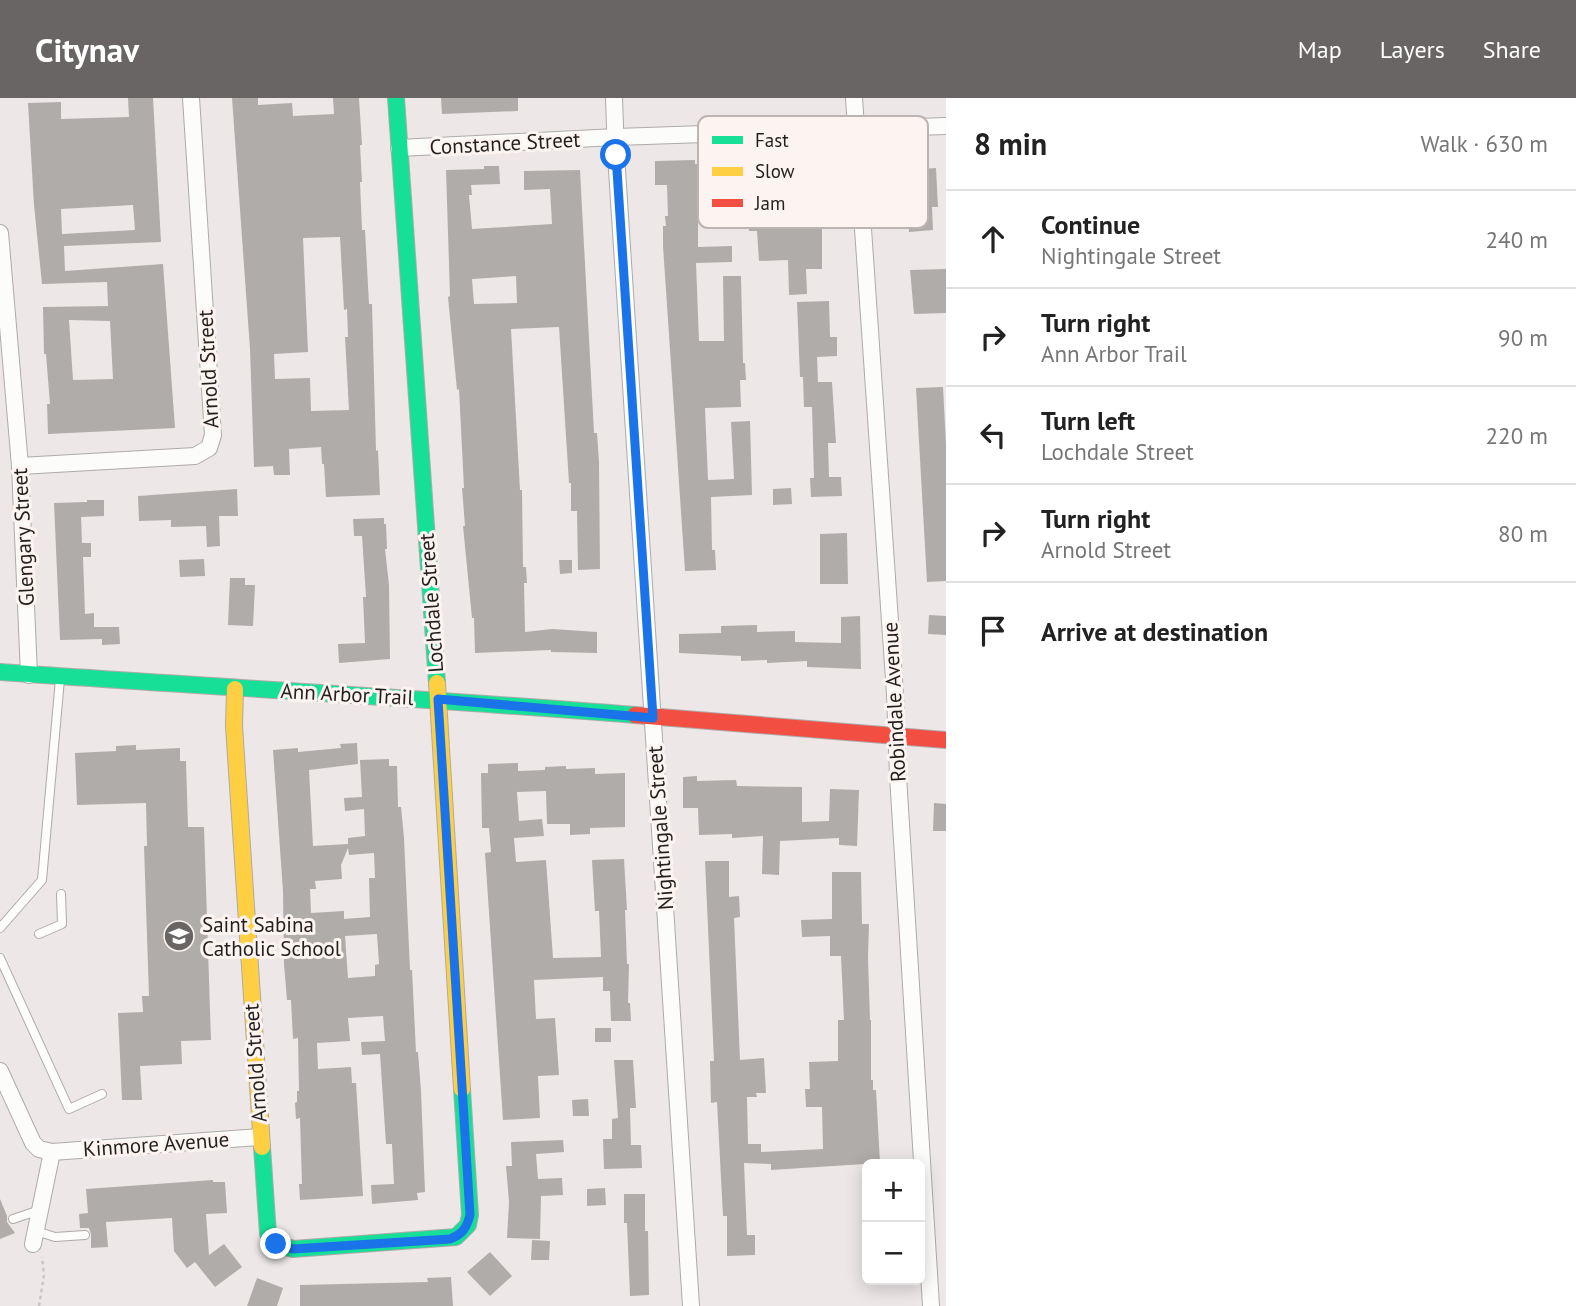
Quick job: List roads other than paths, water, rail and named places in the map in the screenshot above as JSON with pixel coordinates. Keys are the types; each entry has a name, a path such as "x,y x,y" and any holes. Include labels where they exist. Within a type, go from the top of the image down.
{"street":[{"name":"Arnold Street","path":"20,466 195,456 209,447 213,435 191,98"},
{"name":"Lochdale Street","path":"396,98 438,699 470,1215 463,1232"},
{"name":"Nightingale Street","path":"614,98 691,1306"},
{"name":"Robindale Avenue","path":"854,98 855,116"},
{"name":"Constance Street","path":"928,127 946,126"},
{"name":"Constance Street","path":"399,148 698,135"},
{"name":"Robindale Avenue","path":"863,228 897,736 931,1306"},
{"name":"Glengary Street","path":"0,233 20,466 29,675"},
{"name":"Ann Arbor Trail","path":"0,671 234,689 438,699 946,740"},
{"name":"Arnold Street","path":"234,689 233,726 265,1226 271,1240 282,1248 293,1249 450,1239 463,1232"},
{"path":"0,1071 33,1143 39,1149 52,1152 34,1238"},
{"name":"Kinmore Avenue","path":"52,1152 259,1137"}],"lane":[{"path":"0,928 42,880 60,677"},
{"path":"39,934 62,923 61,894"},
{"path":"0,958 69,1109 102,1094"},
{"path":"13,1219 40,1210"},
{"path":"34,1238 85,1235"}],"place":[{"name":"Saint Sabina Catholic School","path":"179,936"}]}
